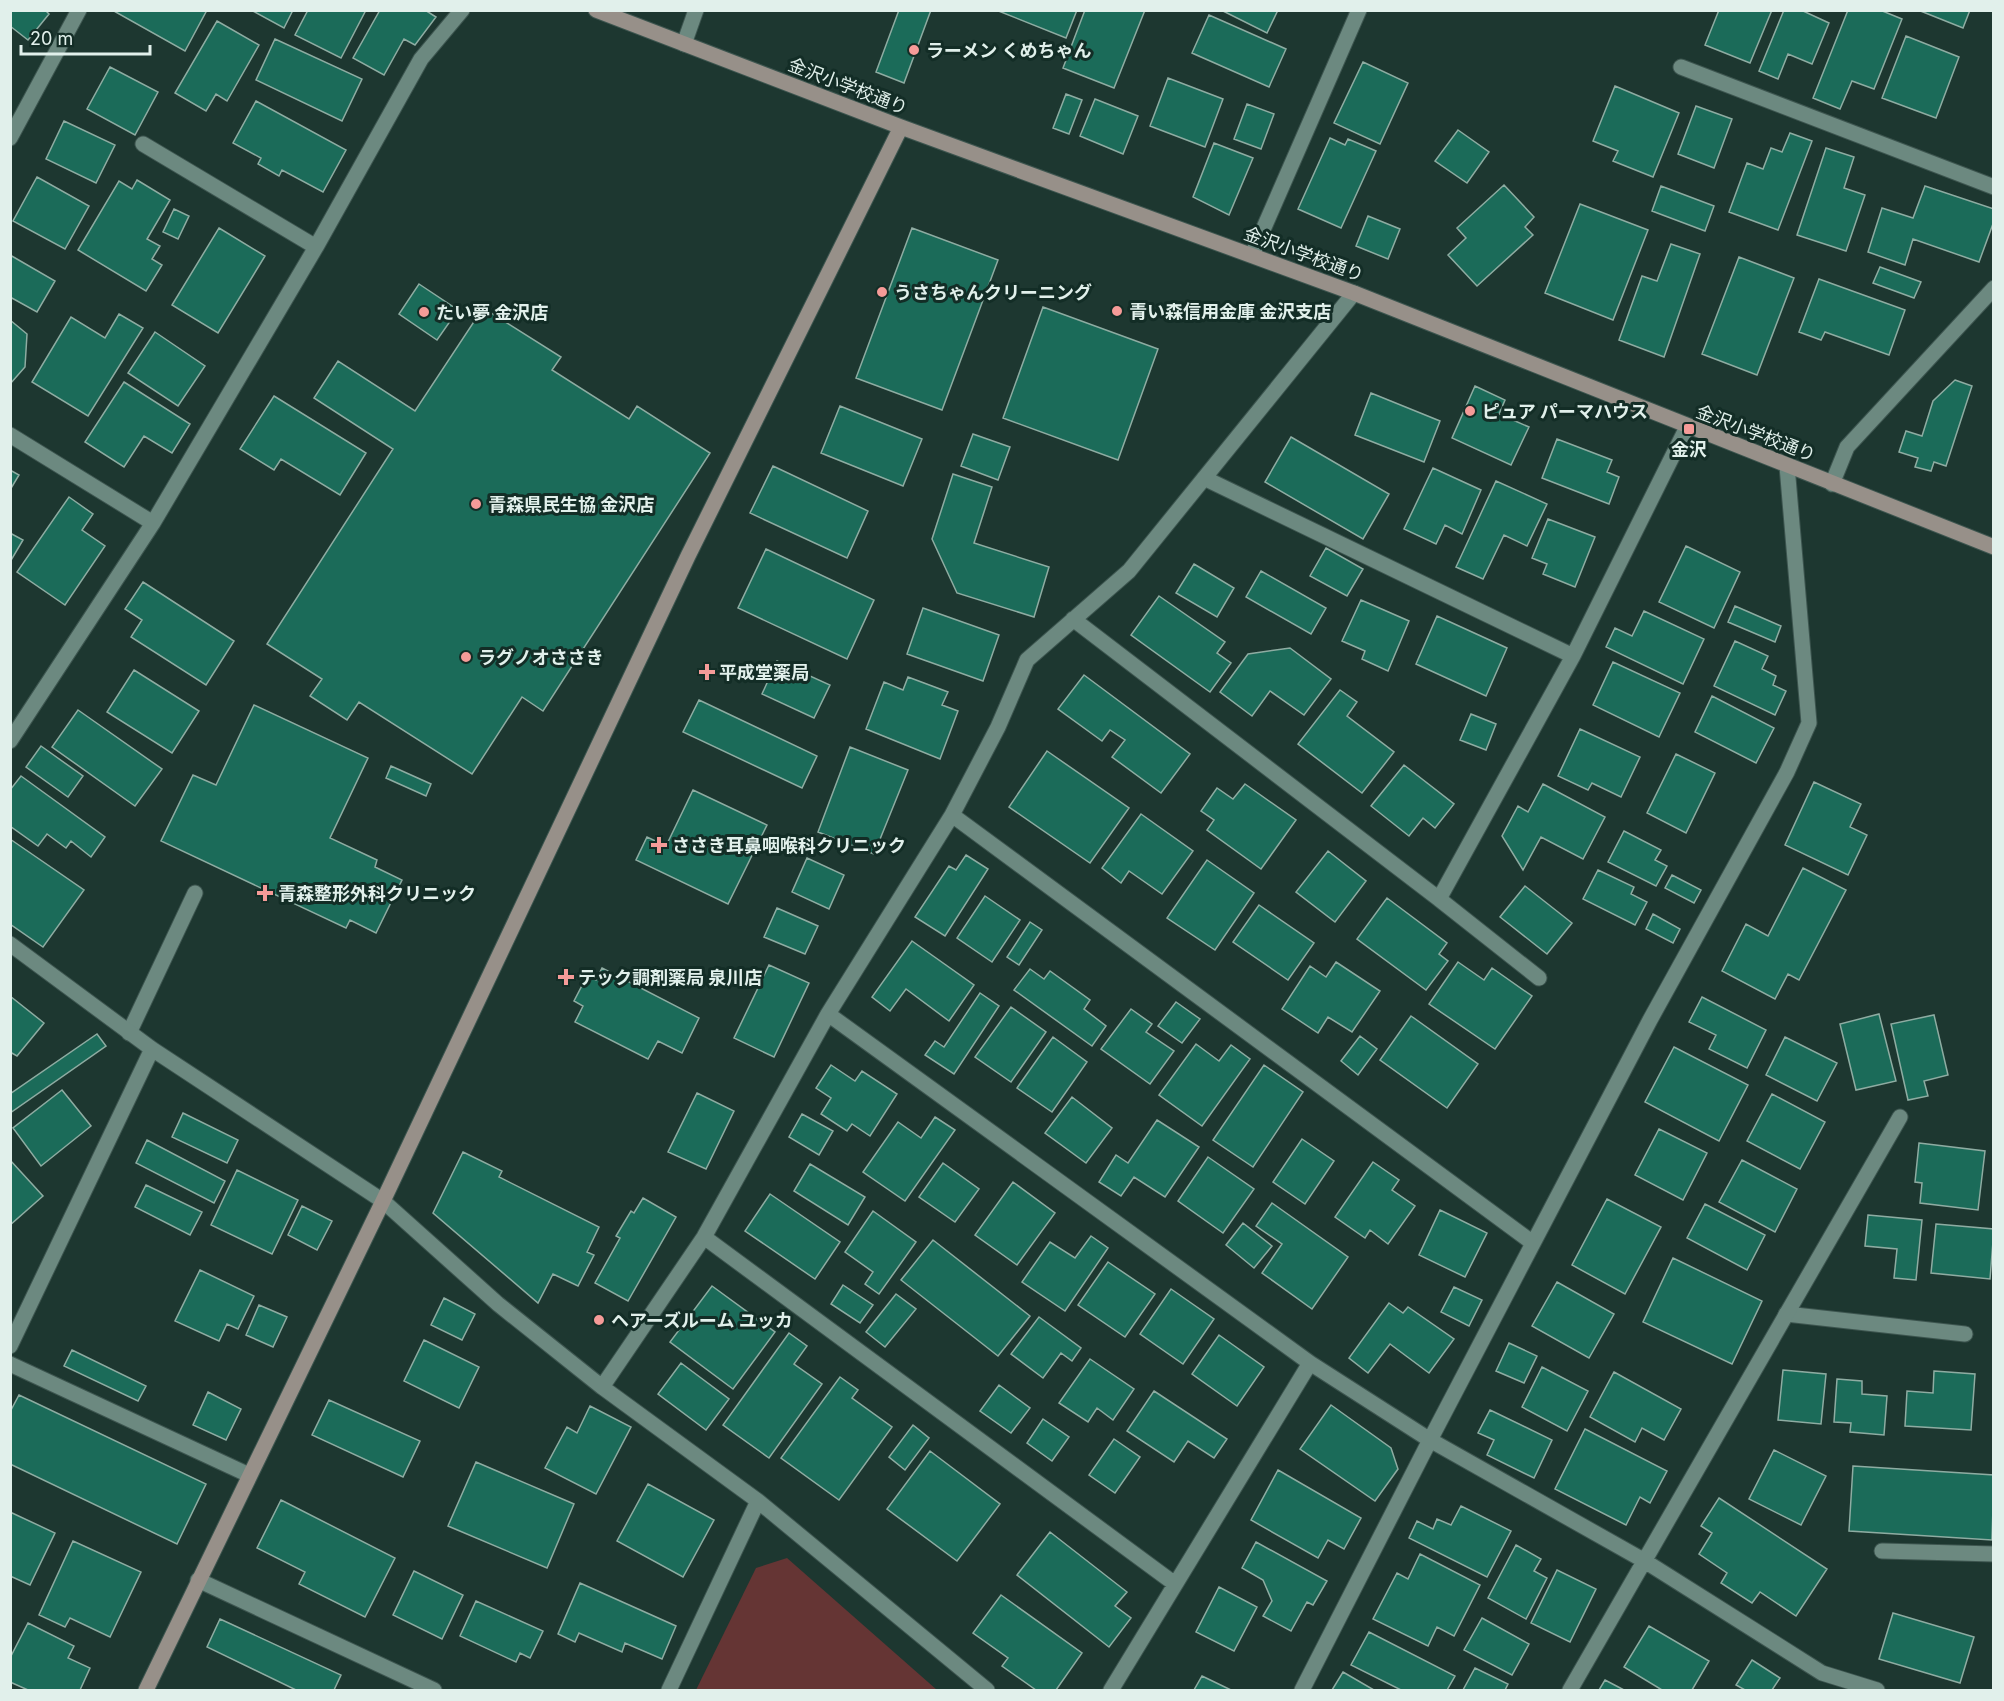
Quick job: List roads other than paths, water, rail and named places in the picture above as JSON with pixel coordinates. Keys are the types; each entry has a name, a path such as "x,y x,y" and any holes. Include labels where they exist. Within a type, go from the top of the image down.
{"street":[{"path":"13,128 79,10"},
{"path":"10,741 153,523 316,247 421,59 462,10"},
{"name":"金沢小学校通り","path":"596,10 901,127 1354,293 1994,547"},
{"path":"684,44 696,10"},
{"path":"1252,255 1359,10"},
{"path":"1681,68 1994,187"},
{"path":"146,1690 382,1202 688,556 901,127"},
{"path":"143,144 316,247"},
{"path":"1832,484 1847,447 1994,288"},
{"path":"602,1388 704,1237 828,1014 952,815 998,727 1027,660 1128,571 1354,293"},
{"path":"1439,899 1573,656 1687,427"},
{"path":"10,435 153,523"},
{"path":"1302,1690 1650,1020 1787,772 1809,723 1787,466"},
{"path":"1204,478 1573,656"},
{"path":"1073,619 1539,978"},
{"path":"952,815 1533,1244"},
{"path":"129,1033 195,893"},
{"path":"10,944 152,1049 382,1202 498,1304 602,1388 758,1501 987,1690"},
{"path":"828,1014 1310,1363 1430,1440 1643,1560 1822,1673 1877,1690"},
{"path":"10,1346 152,1049"},
{"path":"1570,1690 1900,1118"},
{"path":"704,1237 1175,1584"},
{"path":"1786,1314 1965,1334"},
{"path":"1111,1690 1310,1363"},
{"path":"10,1364 249,1475"},
{"path":"669,1690 758,1501"},
{"path":"1882,1551 1994,1554"},
{"path":"198,1580 434,1690"}],"place":[{"name":"ラーメン くめちゃん","path":"914,50"},
{"name":"うさちゃんクリーニング","path":"882,292"},
{"name":"青い森信用金庫 金沢支店","path":"1117,311"},
{"name":"たい夢 金沢店","path":"424,312"},
{"name":"ピュア パーマハウス","path":"1470,411"},
{"name":"金沢","path":"1689,429"},
{"name":"青森県民生協 金沢店","path":"476,504"},
{"name":"ラグノオささき","path":"466,657"},
{"name":"平成堂薬局","path":"707,672"},
{"name":"ささき耳鼻咽喉科クリニック","path":"659,845"},
{"name":"青森整形外科クリニック","path":"265,893"},
{"name":"テック調剤薬局 泉川店","path":"566,977"},
{"name":"ヘアーズルーム ユッカ","path":"599,1320"}]}
